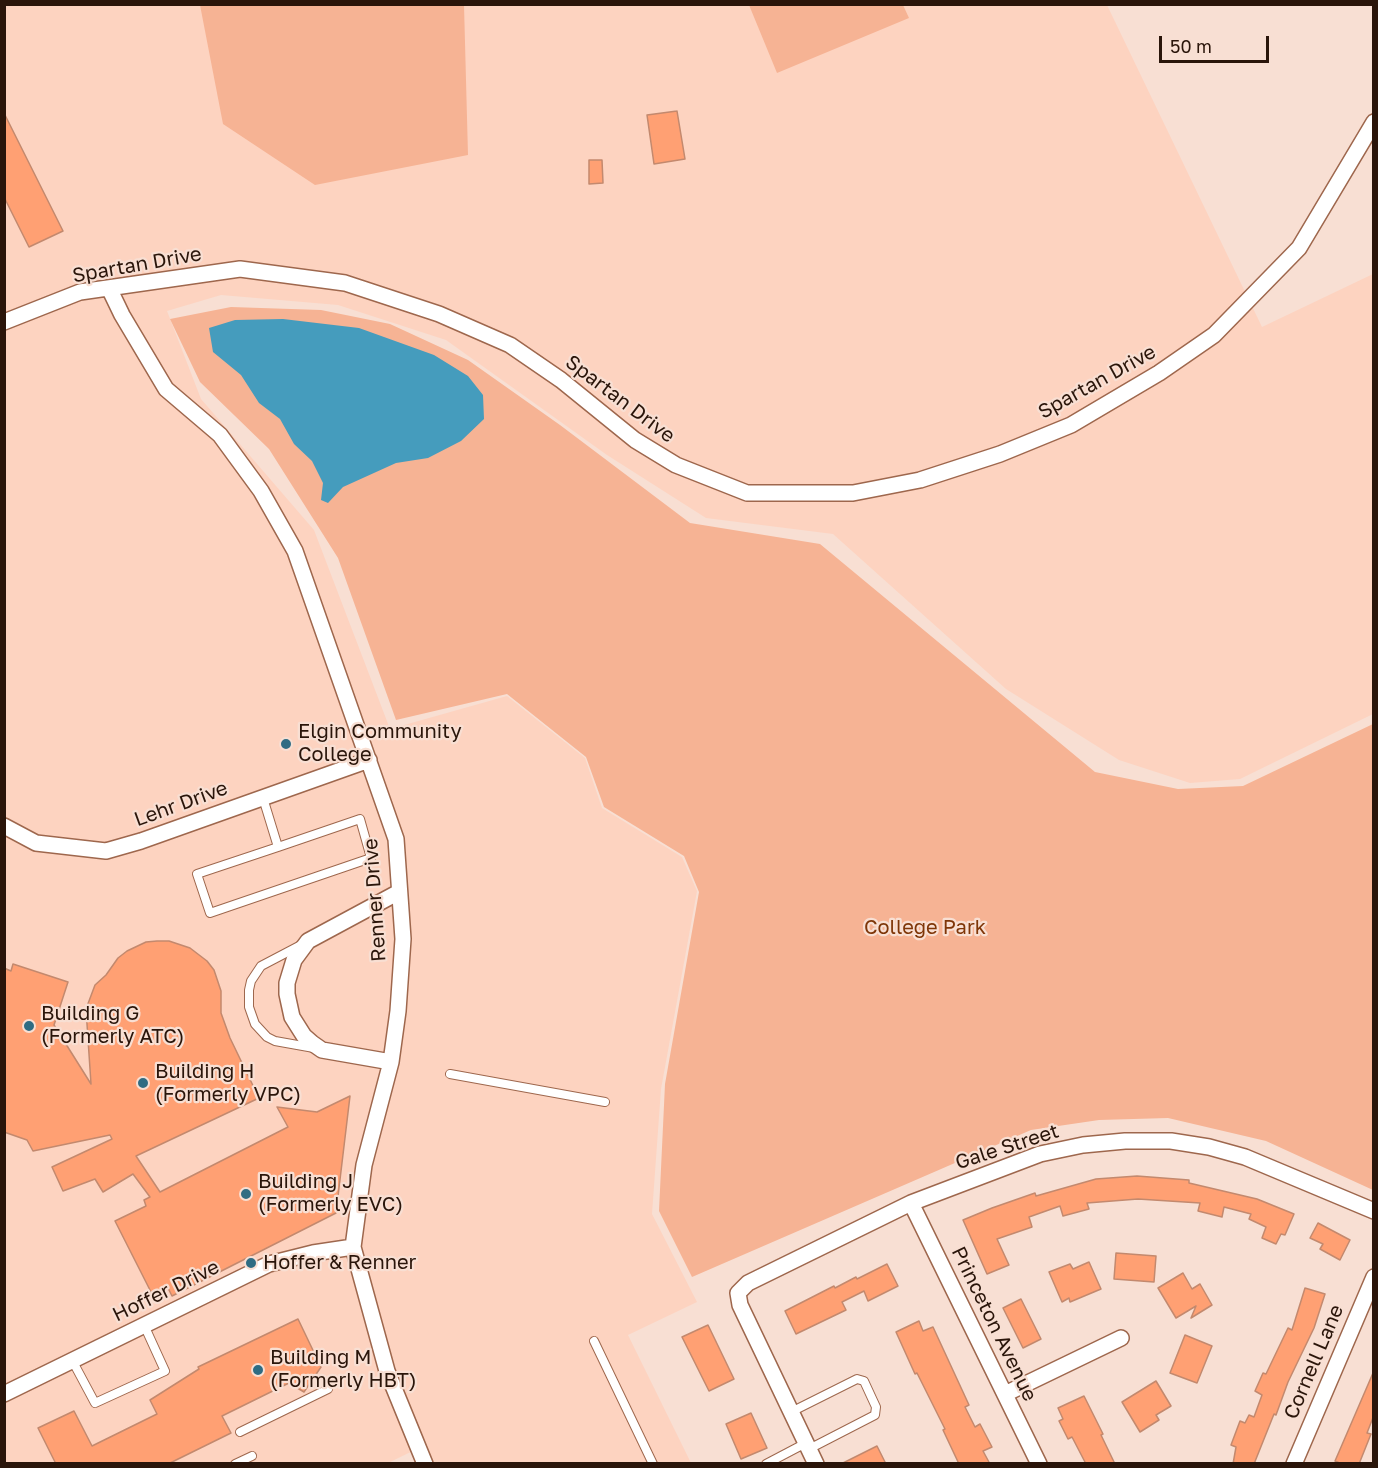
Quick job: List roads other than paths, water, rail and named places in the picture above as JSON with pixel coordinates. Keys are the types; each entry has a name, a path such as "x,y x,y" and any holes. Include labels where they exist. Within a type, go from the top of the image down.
{"street":[{"name":"Spartan Drive","path":"4,322 80,292 240,269 345,283 440,314 510,345 561,380 634,440 676,465 747,492 853,493 920,480 1000,454 1071,425 1159,373 1214,335 1299,248 1374,122"},
{"name":"Renner Drive","path":"109,288 122,315 166,389 220,435 261,491 296,550 396,839 403,939 398,1011 391,1062 364,1165 353,1247 387,1371 424,1464"},
{"name":"Lehr Drive","path":"4,826 36,843 106,851 141,842 369,760"},
{"path":"391,1062 322,1050 312,1044 297,1027 286,994 294,960 308,941 399,892"},
{"name":"Gale Street","path":"791,1412 740,1305 738,1293 748,1283 911,1203 1040,1154 1093,1144 1125,1141 1172,1141 1209,1147 1245,1157 1374,1211"},
{"name":"Princeton Avenue","path":"911,1203 1039,1464"},
{"name":"Hoffer Drive","path":"4,1394 269,1264 313,1253 353,1247"},
{"name":"Cornell Lane","path":"1294,1464 1374,1277"},
{"path":"1005,1394 1122,1338"},
{"path":"791,1412 816,1464"}],"lane":[{"path":"262,797 278,848"},
{"path":"360,819 371,858 210,913 196,874 278,848 360,819"},
{"path":"308,941 261,966 251,981 249,1007 260,1031 274,1041 322,1050"},
{"path":"450,1074 605,1102"},
{"path":"72,1360 95,1403 165,1371 144,1325"},
{"path":"594,1341 653,1464"},
{"path":"766,1464 875,1415 876,1407 864,1381 856,1379 791,1412"},
{"path":"240,1432 328,1389"},
{"path":"235,1464 252,1456"}],"water":[{"path":"283,319 359,328 434,355 468,376 483,395 484,419 461,441 428,458 396,463 343,487 328,503 321,500 323,483 312,461 294,444 280,419 259,403 241,375 213,352 209,328 235,320"}],"place":[{"name":"Elgin Community College","path":"286,744"},
{"name":"Building G (Formerly ATC)","path":"29,1026"},
{"name":"Building H (Formerly VPC)","path":"143,1083"},
{"name":"Building J (Formerly EVC)","path":"246,1194"},
{"name":"Hoffer & Renner","path":"251,1263"},
{"name":"Building M (Formerly HBT)","path":"258,1370"}],"park label":[{"name":"College Park","path":"925,928"}]}
